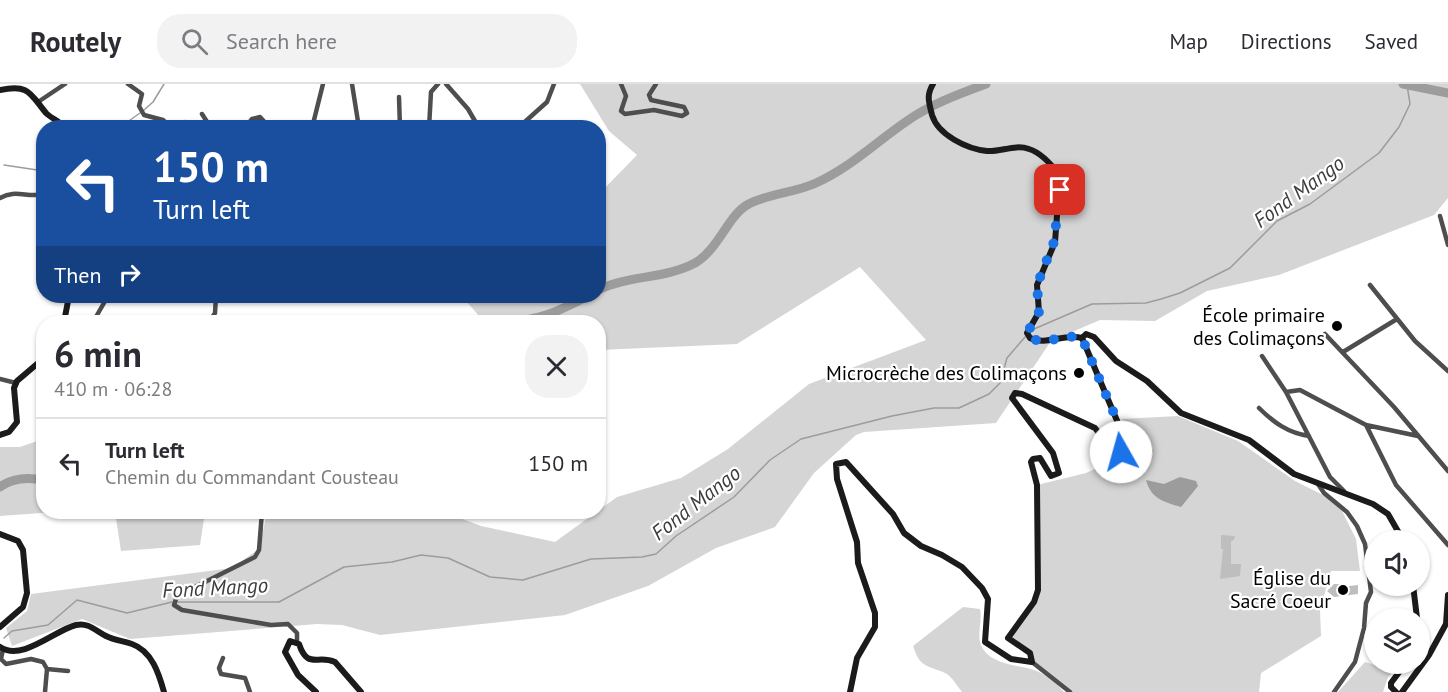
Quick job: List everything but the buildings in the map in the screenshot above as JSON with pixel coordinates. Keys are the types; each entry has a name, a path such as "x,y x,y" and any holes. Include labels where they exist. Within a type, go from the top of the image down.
{"main road":[{"path":"933,84 927,98 935,124 958,141 988,151 1027,148 1035,151 1060,176 1054,242 1037,285 1039,312 1027,333 1030,338 1042,342 1061,336 1082,338 1086,334 1094,337 1116,361 1147,381 1181,413 1249,441 1294,474 1346,493 1388,514 1397,530"},
{"path":"0,90 21,87 35,96 54,120"},
{"path":"850,692 857,658 875,627 875,613 858,563 857,542 835,467 843,461 893,514 904,533 921,546 962,567 982,588 988,599 985,642 1011,659 1032,662 1030,653 1008,638 1034,602 1038,590 1037,485 1031,462 1033,459 1040,458 1051,476 1059,473 1053,453 1012,398 1015,393 1022,394 1087,423 1120,453 1118,423 1082,338"},
{"path":"0,435 9,432 17,422 13,393 16,383 36,368"},
{"path":"0,534 18,541 23,550 27,593 23,607 0,627"},
{"path":"1402,692 1429,656 1446,624 1448,595"},
{"path":"1,648 15,651 50,639 77,624 86,625 104,635 140,648 154,664 164,692"},
{"path":"316,692 298,675 285,652 290,641 297,642 305,658 316,661 331,660 340,666 361,692"},
{"path":"1394,692 1391,683 1398,674"}],"street":[{"path":"38,102 65,84"},
{"path":"128,84 142,94 139,106 144,115 164,120"},
{"path":"314,120 323,84"},
{"path":"351,84 358,120"},
{"path":"429,120 431,92 438,84"},
{"path":"446,84 468,109 474,120"},
{"path":"527,120 547,102 554,84"},
{"path":"621,84 626,96 621,111 625,114 654,110 682,116 687,113 684,107 651,100 649,95 656,84"},
{"path":"399,97 400,120"},
{"path":"202,114 206,120"},
{"path":"0,198 13,192 36,196"},
{"path":"1440,216 1448,245"},
{"path":"1370,285 1415,341 1448,371"},
{"path":"1343,352 1397,319"},
{"path":"1325,334 1448,471"},
{"path":"1262,356 1286,392 1330,477 1346,493"},
{"path":"0,379 16,383"},
{"path":"1286,392 1300,390 1366,424 1418,436"},
{"path":"1259,408 1273,422 1296,434 1309,436"},
{"path":"1366,424 1396,485 1448,544"},
{"path":"1318,484 1323,493 1347,512 1357,526 1365,544 1371,592 1366,603 1364,628 1355,662 1334,692"},
{"path":"261,519 259,550 255,556 177,596 173,603 182,610 271,625 288,624 297,633 297,642"},
{"path":"1,648 4,663 31,659 43,662 47,669 45,692"},
{"path":"223,658 219,668 221,674 245,678 250,692"},
{"path":"1032,662 1070,692"},
{"path":"47,669 68,671"}],"shaded area":[{"path":"580,84 1448,84 1448,198 1434,215 1279,275 1207,291 1155,321 1100,320 1051,341 996,423 864,432 856,435 814,473 775,527 716,548 648,586 565,615 380,635 342,625 317,624 130,639 82,619 12,646 6,628 27,611 31,594 232,568 259,549 265,519 462,519 481,526 555,542 587,519 606,519 606,505 617,497 681,478 728,449 809,384 926,340 860,267 737,344 606,350 606,315 478,315 468,303 606,303 606,187 637,155 609,131 606,120 602,120"},
{"path":"1178,416 1238,441 1295,481 1331,499 1342,511 1356,539 1360,571 1331,571 1320,610 1321,636 1261,673 1259,692 1070,692 1032,662 1033,657 1009,634 1034,602 1038,590 1037,485 1086,473 1126,455 1122,419"},
{"path":"36,441 36,513 0,516 0,447 20,447"},
{"path":"1180,477 1196,481 1198,486 1181,507 1155,496 1146,480 1164,484"},
{"path":"116,519 204,519 200,545 121,551"},
{"path":"963,607 980,609 979,634 983,649 987,654 1007,664 1038,671 1064,692 962,692 948,674 921,662 913,646"},
{"path":"1364,663 1364,674 1391,674 1383,692 1338,692"}],"waterway":[{"path":"144,110 153,102 164,84"},
{"path":"606,287 672,272 695,263 710,250 734,217 747,205 829,177 926,109 986,84"},
{"path":"1403,84 1448,93"},
{"name":"Fond Mango","path":"1034,329 1092,304 1146,303 1161,299 1180,293 1230,268 1277,221 1310,204 1379,153 1399,127 1410,104 1407,85"},
{"path":"130,120 140,113"},
{"path":"4,165 36,170"},
{"path":"546,315 574,303"},
{"name":"Fond Mango","path":"177,602 279,602 344,567 392,562 421,555 448,558 490,577 523,580 591,559 642,557 656,554 676,536 734,497 770,460 801,439 892,416 934,408 959,408 989,394 1000,383 1007,358 1025,337"},
{"path":"0,487 10,481 36,479"},
{"name":"Fond Mango","path":"4,638 12,631 48,625 77,600 127,613 172,602"}],"place":[{"name":"École primaire des Colimaçons","path":"1337,326"},
{"name":"Microcrèche des Colimaçons","path":"1079,373"},
{"name":"Église du Sacré Coeur","path":"1343,590"}],"route":[{"path":"1060,190 1051,255 1036,290 1040,300 1039,312 1027,333 1030,338 1042,342 1061,336 1073,335 1082,338 1118,423 1121,452"}]}
